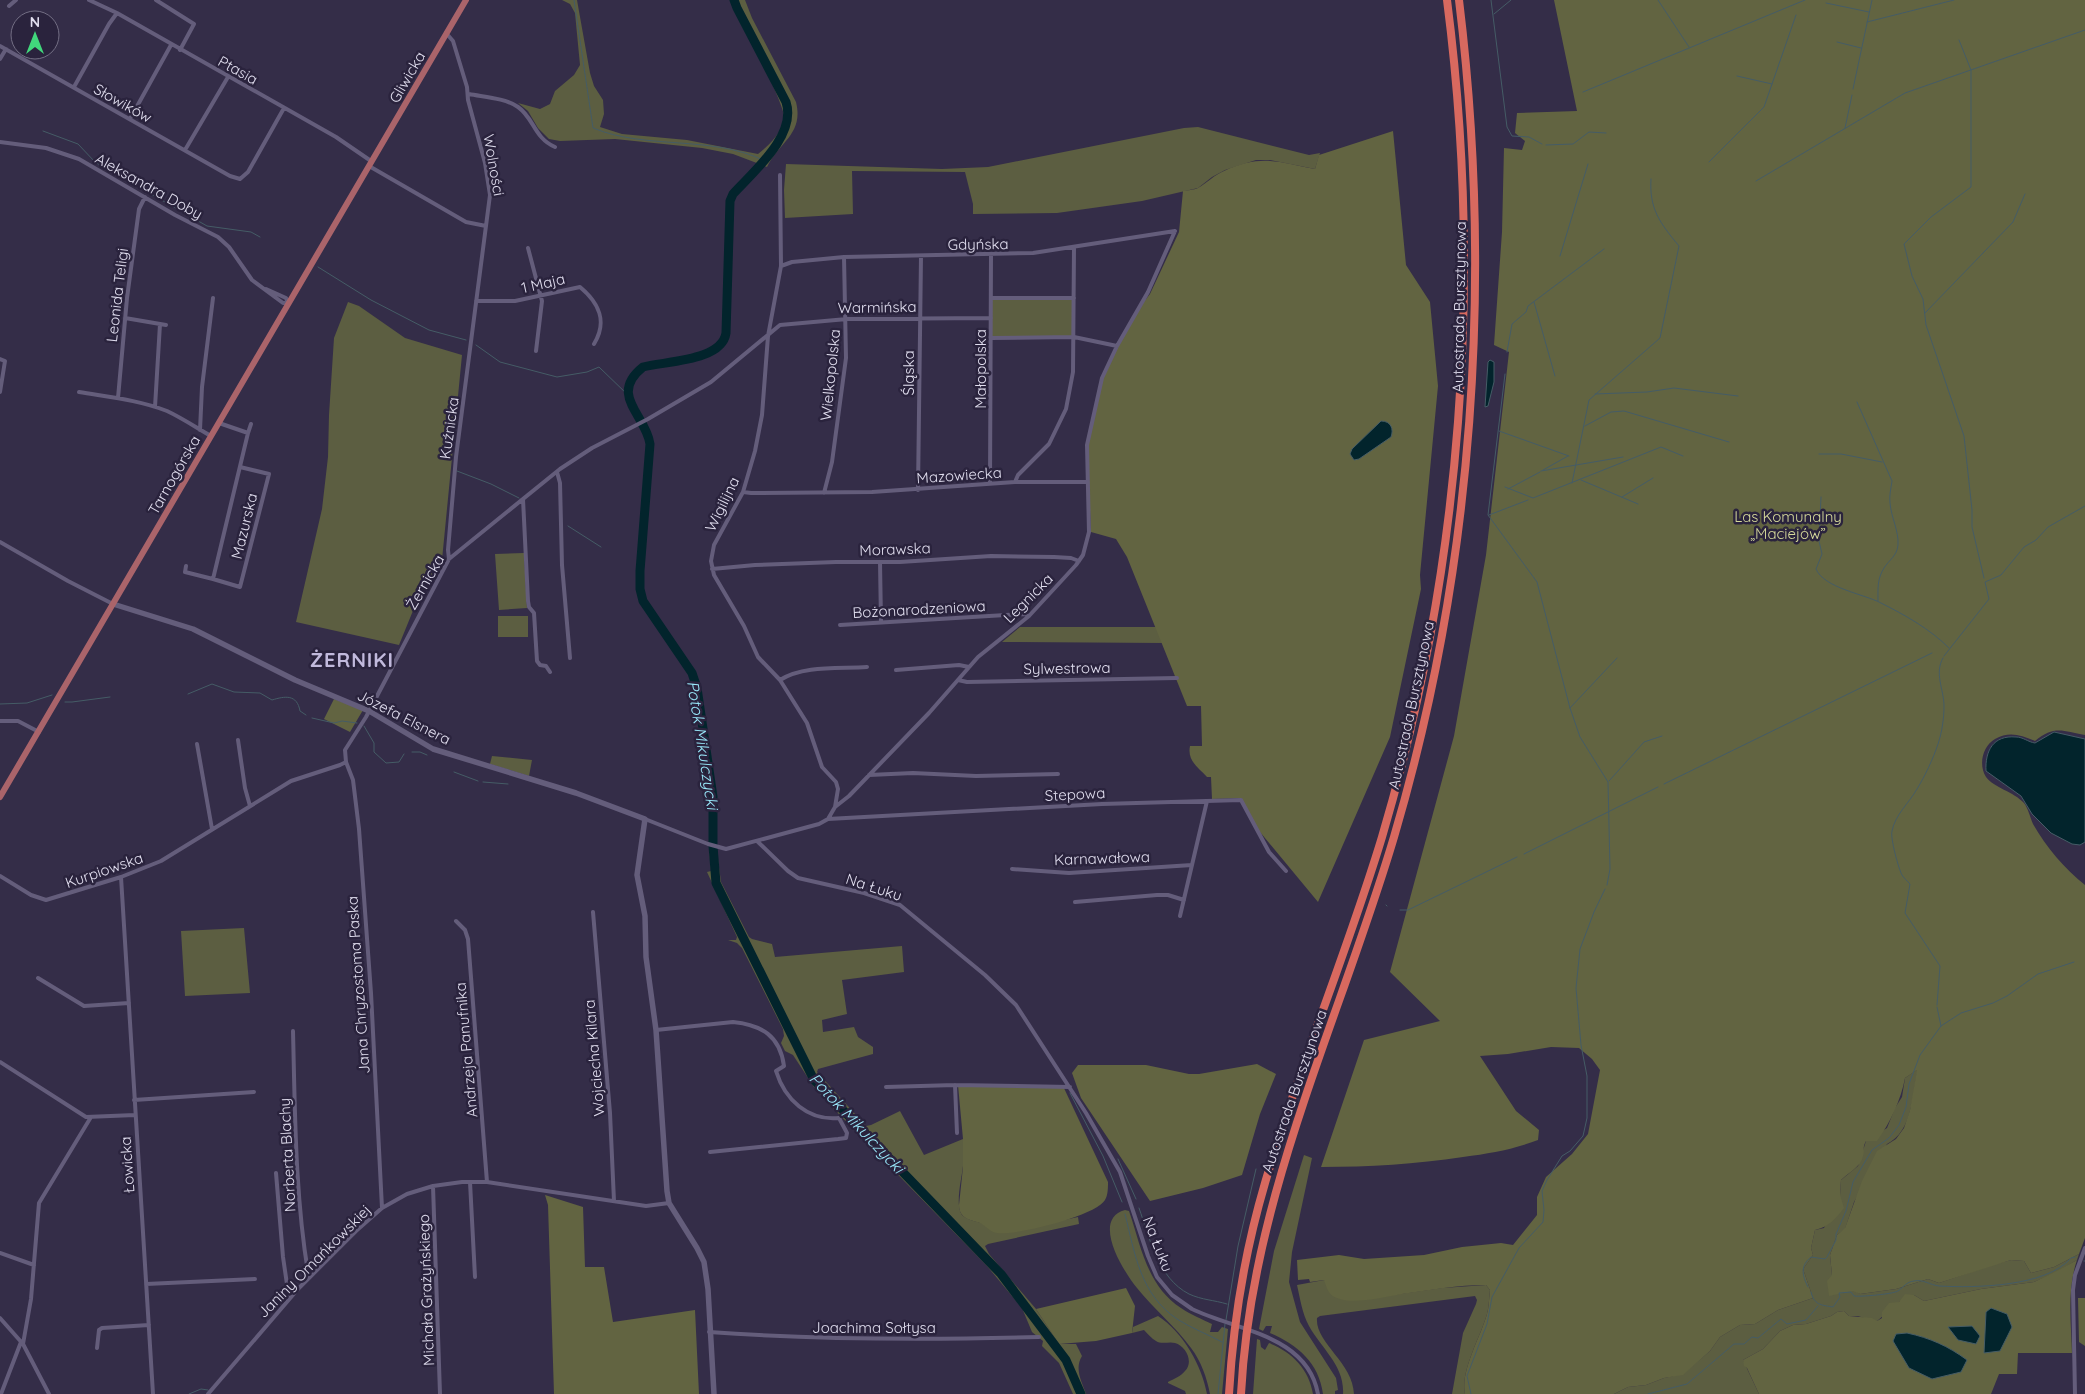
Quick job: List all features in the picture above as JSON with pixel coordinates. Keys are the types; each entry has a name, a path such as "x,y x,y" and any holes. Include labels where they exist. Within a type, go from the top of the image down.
{"highway":[{"name":"Autostrada Bursztynowa","path":"1229,1394 1241,1291 1265,1185 1287,1115 1355,922 1389,813 1419,690 1439,583 1450,501 1459,405 1463,315 1463,210 1458,116 1447,0"},
{"name":"Autostrada Bursztynowa","path":"1241,1394 1252,1292 1276,1187 1377,891 1400,817 1430,692 1448,594 1462,494 1472,390 1476,282 1470,115 1459,0"}],"main road":[{"name":"Gliwicka","path":"370,164 466,0"},
{"name":"Tarnogórska","path":"0,797 370,164"}],"street":[{"path":"10,6 16,0"},
{"name":"Ptasia","path":"91,0 360,152 370,164 428,202 466,222 486,226"},
{"path":"156,0 194,24 180,50"},
{"path":"74,88 109,24 118,14"},
{"name":"Wolności","path":"446,33 453,40 468,94 485,162 490,195 476,301"},
{"path":"130,119 171,45"},
{"name":"Słowików","path":"0,46 240,179 248,172 284,108"},
{"path":"0,59 6,49"},
{"path":"185,150 228,77"},
{"path":"468,94 511,103 518,107 526,114 538,134 547,143 555,146"},
{"name":"Aleksandra Doby","path":"0,142 46,148 68,155 174,215 218,237 229,247 252,280 286,298 288,303"},
{"name":"Wigilijna","path":"712,570 711,561 714,544 743,492 755,452 762,415 768,336 781,266 780,175"},
{"name":"Leonida Teligi","path":"118,398 125,318 139,209 145,197"},
{"name":"Gdyńska","path":"781,266 792,262 844,257 991,255 1074,248 1176,231"},
{"name":"Legnicka","path":"828,820 835,807 849,796 969,667 1029,616 1079,561 1089,532 1087,445 1102,378 1117,346 1141,305 1176,231"},
{"path":"528,248 542,301 536,351"},
{"name":"Mazowiecka","path":"743,492 824,493 918,490 1016,482 1018,475 1048,444 1066,409 1073,372 1074,248"},
{"name":"Małopolska","path":"990,484 991,255"},
{"name":"Śląska","path":"918,490 921,256"},
{"name":"Wielkopolska","path":"824,493 832,462 845,367 847,319 844,257"},
{"name":"1 Maja","path":"476,301 502,302 580,287 597,307 602,326 594,344"},
{"path":"200,430 202,387 213,298"},
{"path":"991,298 1074,298"},
{"name":"Kuźnicka","path":"449,559 448,548 456,457 476,301"},
{"path":"125,318 166,325"},
{"name":"Warmińska","path":"768,336 780,325 847,319 991,318"},
{"path":"155,407 160,324"},
{"name":"Żernicka","path":"369,712 449,559 557,472 592,448 711,382 768,336"},
{"path":"991,338 1074,338 1117,346"},
{"path":"0,359 5,361 0,392"},
{"path":"79,392 118,398 155,407 169,412 211,436"},
{"path":"219,423 248,433"},
{"name":"Mazurska","path":"212,579 251,424"},
{"name":"Mazurska","path":"186,566 184,572 240,587 269,474 240,466"},
{"path":"557,472 560,483 562,565 570,658"},
{"path":"1016,482 1088,482"},
{"path":"523,499 528,601 529,607 534,613 537,660 540,665 546,666 550,672"},
{"path":"0,542 75,586 113,604"},
{"name":"Morawska","path":"712,570 755,565 880,562 991,556 1054,556 1079,561"},
{"path":"880,562 882,622"},
{"path":"712,570 744,626 758,657 780,680 807,723 822,767 836,782 838,789 835,807"},
{"name":"Józefa Elsnera","path":"113,604 193,629 295,680 369,712 433,748 582,794 718,848 740,847 757,841"},
{"name":"Bożonarodzeniowa","path":"840,625 1024,614 1029,616"},
{"path":"896,670 959,665 969,667"},
{"path":"780,680 788,675 803,671 867,667"},
{"name":"Sylwestrowa","path":"958,680 967,682 1177,678"},
{"path":"346,762 345,750 369,712"},
{"path":"0,721 18,721 38,732"},
{"path":"238,740 245,788 250,806"},
{"path":"197,744 212,829"},
{"name":"Kurpiowska","path":"0,876 31,895 46,900 121,877 161,861 290,782 346,762"},
{"name":"Jana Chryzostoma Paska","path":"346,762 353,780 359,829 371,992 382,1208"},
{"path":"869,775 913,773 976,776 1058,774"},
{"name":"Stepowa","path":"828,820 1102,804 1241,800 1269,852 1286,871"},
{"path":"1180,916 1207,801"},
{"path":"645,819 637,875 645,916 646,957 656,1030 669,1203 704,1262 708,1283 709,1332 714,1394"},
{"path":"757,841 828,820"},
{"name":"Na Łuku","path":"757,841 788,871 798,878 882,898 900,905 985,975 1016,1005 1070,1087 1120,1172 1148,1256 1157,1276 1179,1301 1214,1319 1288,1347 1301,1358 1314,1378 1318,1394"},
{"name":"Karnawałowa","path":"1012,869 1069,873 1192,865"},
{"name":"Łowicka","path":"121,877 153,1394"},
{"path":"1075,902 1157,895 1184,900"},
{"name":"Wojciecha Kilara","path":"593,912 610,1113 614,1201"},
{"name":"Andrzeja Panufnika","path":"456,921 465,930 468,939 487,1182"},
{"path":"38,978 84,1006 129,1003"},
{"path":"656,1030 733,1022 763,1030 772,1037 780,1049 784,1066 776,1071 793,1102 816,1117 825,1119 839,1118 847,1133 846,1138 710,1152"},
{"name":"Norberta Blachy","path":"293,1031 297,1154 309,1278"},
{"path":"0,1062 86,1117 135,1115"},
{"path":"955,1085 957,1133"},
{"path":"886,1087 955,1085 1070,1087"},
{"path":"134,1100 254,1092"},
{"path":"1,1394 22,1343 29,1308 39,1203 91,1117"},
{"path":"276,1173 289,1298"},
{"path":"470,1182 475,1277"},
{"name":"Janiny Omańkowskiej","path":"208,1394 289,1298 382,1208 407,1194 433,1186 487,1182 646,1206 669,1203"},
{"name":"Michała Grażyńskiego","path":"433,1186 440,1394"},
{"path":"2075,1394 2073,1290 2075,1275 2085,1248"},
{"path":"0,1253 34,1265"},
{"path":"146,1284 255,1279"},
{"path":"0,1318 22,1343 49,1394"},
{"path":"97,1348 98,1330 102,1328 149,1325"},
{"name":"Joachima Sołtysa","path":"709,1332 806,1338 958,1339 1039,1337"}],"green space":[{"path":"562,0 577,0 590,73 594,86 603,100 604,114 600,127 622,134 687,140 758,154 762,151 774,139 786,121 772,84 738,19 731,0 745,0 752,18 796,102 798,113 794,130 767,167 733,154 702,148 615,139 560,141 549,139 538,128 528,111 518,103 540,109 550,104 555,91 574,75 580,65 575,13 570,4"},
{"name":"Las Komunalny „Maciejów”","path":"1554,0 2085,0 2085,735 2059,730 2048,733 2035,741 2020,736 2005,735 1995,739 1987,746 1983,756 1982,767 1989,781 2024,803 2038,833 2063,865 2085,885 2085,1238 2079,1254 2054,1267 2031,1273 2024,1261 2011,1260 1939,1283 1928,1279 1896,1289 1860,1294 1853,1291 1829,1296 1827,1281 1832,1275 1830,1255 1837,1235 1845,1228 1862,1181 1877,1151 1896,1139 1904,1128 1910,1110 1917,1070 1905,1078 1901,1095 1894,1111 1877,1141 1866,1141 1862,1160 1854,1170 1841,1180 1840,1195 1844,1208 1835,1219 1820,1229 1815,1230 1811,1248 1813,1255 1803,1269 1813,1298 1778,1310 1755,1324 1740,1325 1720,1337 1710,1351 1683,1375 1664,1378 1646,1385 1628,1387 1614,1394 1465,1394 1465,1375 1468,1364 1488,1311 1490,1290 1486,1285 1444,1288 1369,1300 1351,1301 1332,1295 1328,1291 1324,1280 1310,1282 1309,1279 1298,1280 1297,1260 1339,1255 1364,1259 1424,1255 1462,1247 1501,1243 1513,1245 1537,1215 1537,1197 1546,1177 1572,1154 1588,1134 1600,1070 1592,1059 1579,1048 1551,1047 1508,1054 1480,1056 1516,1111 1539,1130 1538,1140 1501,1151 1445,1159 1392,1165 1321,1167 1364,1040 1440,1021 1390,972 1454,736 1486,555 1509,352 1494,345 1502,232 1504,148 1522,150 1525,141 1515,133 1517,113 1577,111"},
{"path":"1198,127 1309,155 1320,153 1315,169 1270,160 1256,160 1225,170 1198,188 1142,201 1057,213 973,214 973,204 965,172 852,171 853,214 785,218 784,190 786,164 942,169 988,167 1184,128"},
{"path":"1393,131 1406,265 1430,302 1438,386 1420,575 1421,589 1390,737 1318,902 1250,820 1241,798 1212,799 1211,777 1207,777 1192,760 1190,746 1202,746 1201,706 1187,706 1127,557 1116,539 1091,532 1087,445 1102,378 1135,313 1150,294 1179,232 1183,191 1198,188 1220,173 1237,166 1259,161 1280,162 1315,169 1319,155"},
{"path":"991,298 1074,298 1074,337 991,338"},
{"path":"348,302 359,306 405,338 462,355 442,560 419,596 399,645 296,622 322,509 328,457 334,338"},
{"path":"524,553 527,608 499,610 495,554"},
{"path":"498,616 528,616 528,637 498,637"},
{"path":"1020,627 1156,627 1163,643 1002,642"},
{"path":"334,699 363,710 350,732 324,719"},
{"path":"492,756 532,760 529,776 490,764"},
{"path":"709,849 717,852 721,882 749,937 772,944 775,957 902,946 904,972 842,980 847,1014 822,1020 823,1032 854,1027 858,1037 873,1047 873,1054 818,1069 817,1072 866,1126 900,1111 924,1155 963,1139 963,1166 959,1206 963,1216 981,1223 996,1232 1009,1232 1078,1217 1079,1224 985,1246 989,1254 1036,1309 1059,1344 1076,1344 1082,1356 1079,1371 1086,1394 1073,1394 1059,1363 1042,1346 1043,1341 1032,1332 1022,1308 987,1266 831,1106 814,1087 793,1055 785,1051 781,1043 784,1036 783,1029 742,948 737,943 728,940 736,940 737,937 707,872 711,871"},
{"path":"244,928 250,993 185,996 181,931"},
{"path":"1257,1064 1276,1074 1260,1114 1242,1175 1203,1188 1150,1201 1081,1098 1072,1073 1078,1065 1146,1065 1189,1074 1199,1074"},
{"path":"1918,1069 1907,1121 1896,1138 1887,1144 1854,1202 1845,1229 1837,1235 1830,1255 1832,1275 1860,1294 1896,1289 1928,1279 1939,1283 2011,1260 2024,1261 2031,1273 2054,1267 2079,1254 2077,1260 2055,1273 2034,1282 1981,1289 1924,1301 1914,1295 1899,1302 1876,1322 1858,1316 1849,1316 1844,1311 1806,1324 1793,1325 1780,1331 1763,1349 1743,1360 1759,1394 1614,1394 1628,1387 1646,1385 1664,1378 1683,1374 1710,1351 1720,1337 1740,1325 1755,1324 1778,1310 1813,1298 1803,1269 1813,1255 1811,1248 1815,1230 1824,1228 1840,1195 1841,1180 1858,1166 1866,1141 1887,1128 1895,1108 1902,1097 1905,1078"},
{"path":"958,1085 1063,1086 1108,1182 1105,1200 1087,1212 1054,1224 1006,1233 997,1233 962,1215 959,1206 963,1167 963,1139"},
{"path":"1304,1155 1312,1158 1292,1252 1289,1282 1300,1322 1336,1378 1338,1390 1335,1391 1335,1394 1323,1394 1317,1373 1306,1356 1290,1343 1270,1333 1272,1326 1266,1326 1263,1331 1259,1329 1274,1251"},
{"path":"545,1195 583,1207 585,1267 604,1267 613,1322 695,1310 699,1394 554,1394 548,1205"},
{"path":"1125,1210 1129,1211 1153,1277 1169,1299 1193,1315 1212,1324 1210,1332 1218,1332 1222,1327 1228,1329 1222,1394 1210,1394 1203,1370 1195,1353 1137,1288 1124,1270 1113,1246 1110,1234 1111,1224 1115,1215"},
{"path":"2077,1260 2071,1294 2072,1353 2018,1353 2017,1374 1999,1374 1991,1394 1759,1394 1747,1368 1744,1366 1743,1360 1763,1349 1780,1331 1793,1325 1806,1324 1844,1311 1849,1316 1872,1318 1877,1321 1882,1318 1882,1312 1889,1303 1899,1302 1905,1294 1914,1295 1924,1301 1981,1289 2034,1282"},
{"path":"1324,1280 1357,1300 1442,1288 1486,1285 1490,1290 1488,1311 1468,1364 1464,1385 1465,1394 1452,1394 1463,1333 1476,1304 1475,1296 1320,1316 1317,1318 1322,1336 1348,1372 1352,1383 1354,1394 1343,1394 1343,1384 1336,1366 1307,1321 1297,1285"},
{"path":"1126,1288 1135,1306 1132,1333 1096,1341 1059,1344 1036,1309"},
{"path":"2078,1298 2085,1298 2085,1346 2079,1342"},
{"path":"1158,1316 1176,1331 1190,1350 1201,1372 1207,1394 1186,1394 1185,1391 1168,1383 1182,1374 1188,1367 1188,1355 1182,1347 1173,1343 1158,1342 1144,1330 1132,1333 1133,1327"},
{"path":"1257,1339 1260,1340 1261,1347 1265,1350 1269,1343 1292,1356 1308,1377 1313,1394 1253,1394"}],"water":[{"path":"1490,360 1494,362 1494,382 1488,406 1485,407 1488,362"},
{"path":"1381,421 1387,422 1391,426 1391,437 1359,459 1354,460 1350,454 1352,449"},
{"path":"2054,732 2085,739 2085,842 2080,845 2072,844 2051,833 2032,814 2021,796 1986,771 1989,751 2001,739 2016,737 2035,743"},
{"path":"1991,1308 2007,1314 2012,1327 2000,1351 1984,1353 1986,1312"},
{"path":"1972,1326 1980,1336 1976,1344 1958,1340 1948,1327"},
{"path":"1907,1333 1939,1343 1967,1360 1961,1372 1932,1379 1909,1368 1893,1341 1896,1334"}],"waterway":[{"path":"574,0 593,128 635,139 722,148 743,152 763,160"},
{"name":"Potok Mikulczycki","path":"734,0 786,102 788,114 780,140 772,152 733,194 730,201 726,333 722,342 715,349 692,358 643,367 633,377 629,387 632,405 650,444 640,589 643,601 692,673 697,688 713,797 713,846 716,883 814,1080 1001,1274 1066,1360 1081,1394"},
{"path":"1491,0 1507,127 1512,136 1529,137 1542,144"},
{"path":"1494,14 1511,0"},
{"path":"1658,0 1689,47"},
{"path":"1583,92 1805,0"},
{"path":"1853,89 1872,0"},
{"path":"1867,22 1954,0"},
{"path":"1826,3 1869,12"},
{"path":"1709,162 1764,107 1796,15"},
{"path":"1756,181 1905,93 2085,30"},
{"path":"1959,40 1971,70 1971,187 1931,217 1904,244 1912,276 1923,299 1926,325 1964,436 1972,527 1984,578"},
{"path":"1837,42 1861,48"},
{"path":"1737,76 1772,84"},
{"path":"1845,128 1852,95"},
{"path":"43,131 78,144 95,162 207,226 251,232 260,237"},
{"path":"1546,145 1573,144 1589,132 1606,133"},
{"path":"1560,256 1588,164"},
{"path":"1572,483 1589,400 1660,338 1679,246 1657,215 1652,199 1651,179"},
{"path":"1925,313 2013,222 2025,194"},
{"path":"1507,352 1512,324 1526,312 1528,306 1604,249"},
{"path":"318,267 371,300 429,330 466,340"},
{"path":"1534,302 1555,376"},
{"path":"476,345 500,362 557,377 587,372 599,367 629,396"},
{"path":"1505,374 1488,515 1537,582 1570,708 1580,737 1608,782 1610,869 1607,885"},
{"path":"1595,394 1647,392 1674,388 1738,396"},
{"path":"1857,402 1892,481 1890,503 1898,545 1894,555 1880,576 1878,601"},
{"path":"1585,426 1611,412 1624,411 1729,442"},
{"path":"1499,431 1569,456"},
{"path":"1505,487 1533,498 1661,447 1683,456"},
{"path":"1819,454 1841,454 1882,462"},
{"path":"1543,470 1568,456"},
{"path":"1541,471 1623,457"},
{"path":"457,471 491,484 519,498"},
{"path":"1508,489 1540,472"},
{"path":"1622,497 1653,478"},
{"path":"1581,480 1638,504"},
{"path":"1821,497 1819,541 1822,554 1816,569 1820,576 1836,586 1874,600 1899,612 1917,623 1949,648"},
{"path":"1489,515 1528,500"},
{"path":"1944,656 1989,599 1985,582 2001,575 2024,547 2036,540 2048,527 2085,506"},
{"path":"568,526 601,547"},
{"path":"1664,784 1932,653"},
{"path":"1570,708 1617,658"},
{"path":"1937,1005 1940,966 1905,913 1910,884 1901,872 1895,854 1892,831 1896,820 1914,794 1934,756 1944,711 1944,700 1939,676 1940,664 1943,658"},
{"path":"188,694 212,684 234,692 260,693 272,700 286,697 293,699 300,711 306,715"},
{"path":"0,704 27,703 52,695"},
{"path":"65,702 110,697"},
{"path":"312,718 334,723 342,721 357,723"},
{"path":"364,726 374,743 374,752 386,763 399,762 404,754"},
{"path":"1609,781 1644,742 1662,736"},
{"path":"412,752 420,752 427,755"},
{"path":"454,772 478,781"},
{"path":"483,782 508,784"},
{"path":"1524,854 1658,787"},
{"path":"1400,910 1408,910 1517,857"},
{"path":"1471,1394 1467,1376 1487,1324 1492,1297 1519,1248 1543,1222 1542,1191 1547,1180 1562,1156 1570,1151 1583,1136 1587,1118 1587,1076 1581,1045 1576,988 1580,949 1605,889"},
{"path":"1941,1026 1961,1013 1993,1003 2007,996 2038,974 2074,962"},
{"path":"1808,1287 1803,1275 1807,1260 1811,1257 1825,1259 1827,1257 1836,1240 1836,1234 1846,1211 1853,1182 1872,1150 1889,1138 1899,1125 1906,1107 1909,1084 1920,1055 1941,1026 1937,1007"},
{"path":"1070,1093 1103,1156 1122,1202"},
{"path":"1118,1159 1136,1199"},
{"path":"1226,1320 1238,1246 1256,1169"},
{"path":"1139,1208 1156,1257 1162,1268 1178,1287 1199,1298 1227,1304"},
{"path":"1125,1214 1136,1258 1147,1285 1155,1298 1177,1319 1222,1342"},
{"path":"1811,1292 1816,1302 1833,1307 1840,1297 1839,1293 1851,1292 1854,1296 1890,1293 1898,1291 1914,1281 1939,1286 1971,1287 2009,1284 2045,1275 2060,1268 2071,1258 2075,1257"},
{"path":"1648,1394 1687,1384 1734,1344 1744,1344 1752,1337 1758,1338 1781,1319 1787,1324 1806,1320 1818,1306"},
{"path":"1218,1394 1225,1324"},
{"path":"189,1394 201,1389 208,1390"}],"district":[{"name":"ŻERNIKI","path":"352,659"}]}
